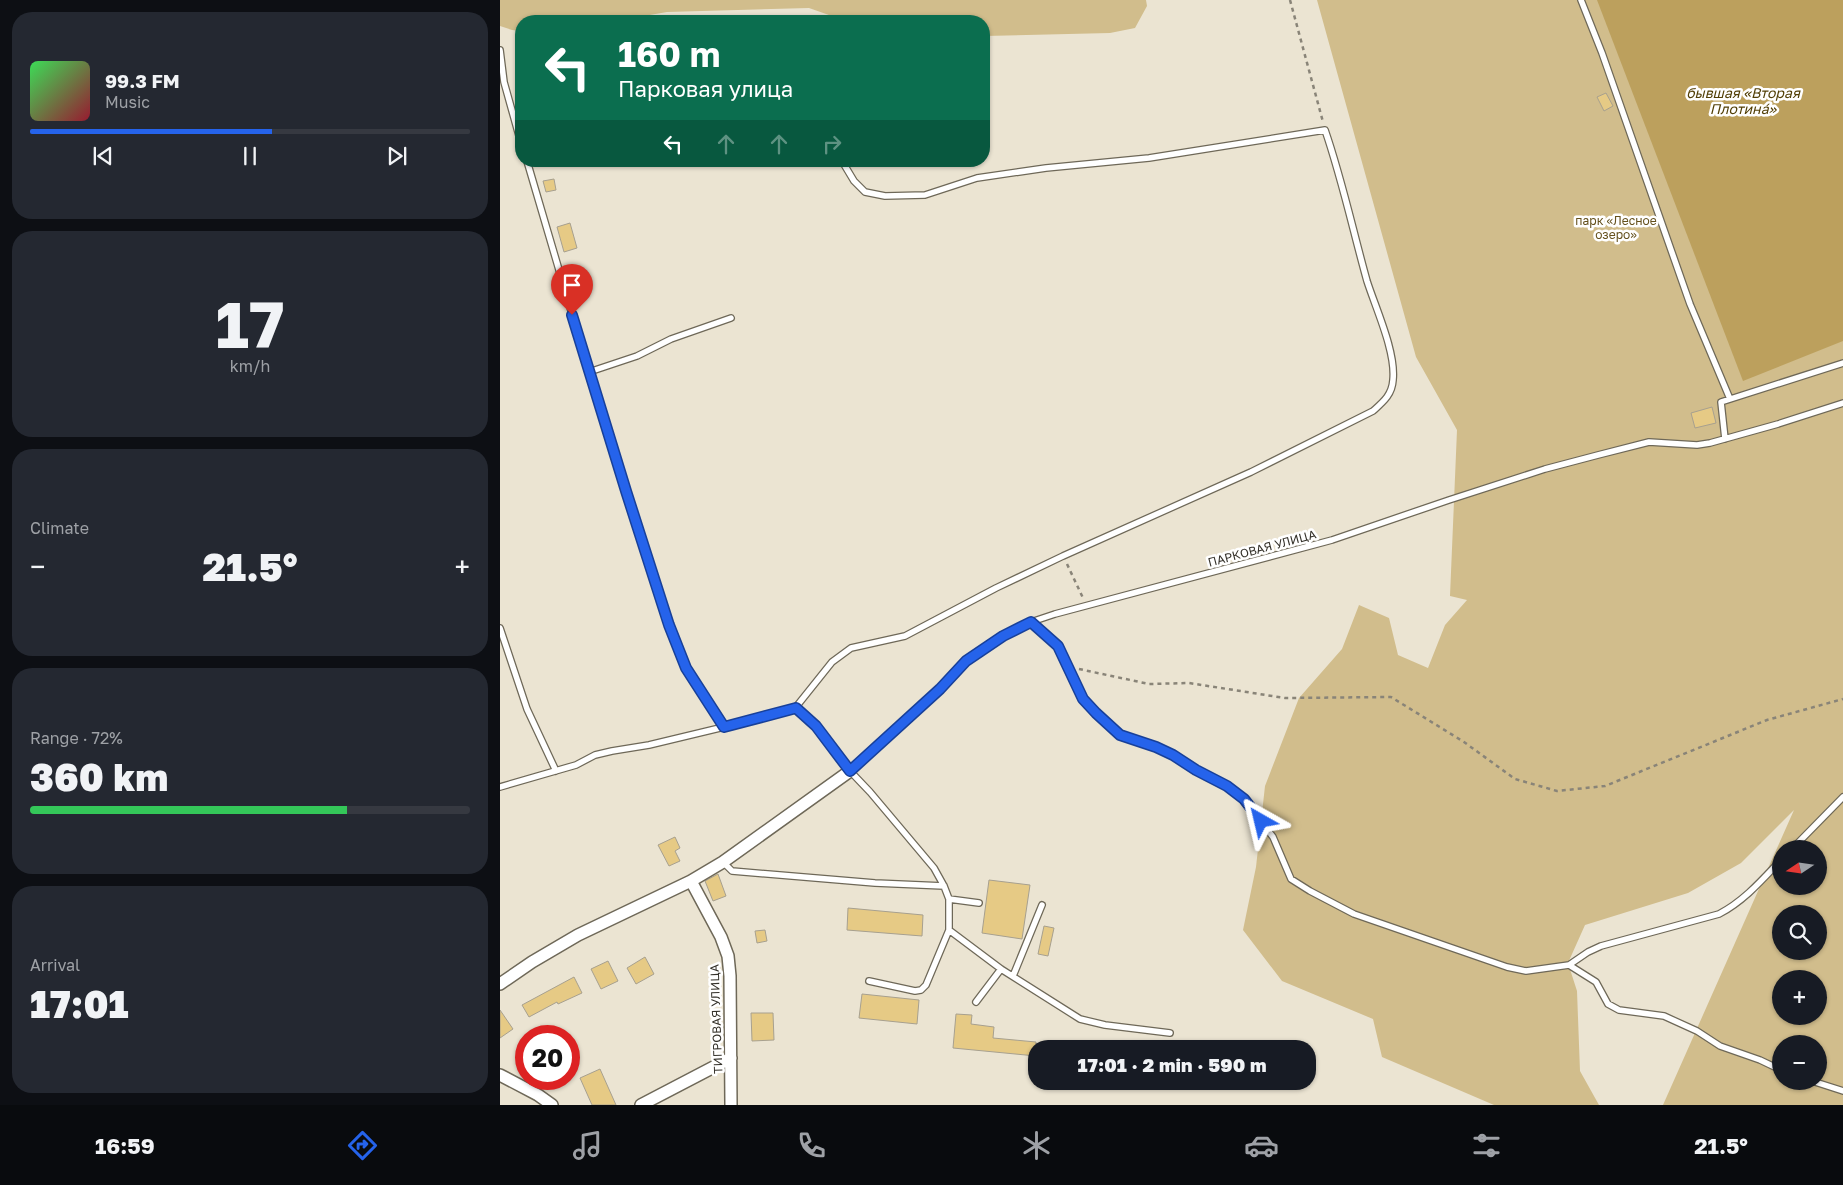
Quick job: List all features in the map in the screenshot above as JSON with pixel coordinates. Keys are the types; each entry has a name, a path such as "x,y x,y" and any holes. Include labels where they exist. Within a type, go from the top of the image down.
{"street":[{"path":"500,984 532,962 578,935 690,881 723,862 850,771"},
{"name":"ТИГРОВАЯ УЛИЦА","path":"690,881 721,937 728,956 730,976 731,1105"},
{"path":"641,1105 731,1058"},
{"path":"500,1075 538,1095 552,1105"}],"lane":[{"path":"1582,0 1690,304 1730,399"},
{"path":"500,50 504,82 515,121"},
{"path":"500,787 576,765 595,755 649,745 796,708 832,662 852,648 905,636 996,588 1063,556 1252,472 1373,411 1388,398 1393,381 1391,354 1368,282 1337,164 1325,130 1149,158 1046,168 977,178 925,195 885,196 865,192 854,181 846,167"},
{"path":"529,167 589,372 669,625 686,668 724,727"},
{"path":"589,372 637,356 671,339 731,318"},
{"path":"1725,439 1720,402 1843,363"},
{"name":"ПАРКОВАЯ УЛИЦА","path":"850,771 940,689 966,661 1003,636 1031,622 1332,540 1449,500 1598,455 1649,442 1697,445 1778,424 1843,403"},
{"path":"1031,622 1058,646 1083,699 1120,735 1173,755 1196,770 1227,786 1244,799 1273,837 1292,879 1310,891 1354,914 1507,967 1526,971 1569,965 1601,946 1719,914 1734,906 1772,869"},
{"path":"500,628 527,709 556,771"},
{"path":"796,708 816,726 850,771 934,868 949,899 949,930 926,985 921,990 915,991 869,981"},
{"path":"1801,840 1843,797"},
{"path":"723,862 732,871 875,883 944,886"},
{"path":"949,899 979,904"},
{"path":"1013,976 1042,905"},
{"path":"949,930 1001,969 1080,1019 1105,1025 1170,1033"},
{"path":"1569,965 1596,982 1608,1004 1619,1010 1664,1016 1698,1031 1720,1046 1772,1066"},
{"path":"976,1002 1001,969"},
{"path":"1827,1086 1843,1091"}],"path":[{"path":"1290,0 1325,130"},
{"path":"1063,556 1087,606"},
{"path":"1068,667 1149,684 1189,683 1285,698 1392,697 1464,742 1515,779 1557,791 1605,786 1766,720 1843,699"}],"green space":[{"path":"500,0 1146,0 1147,6 1135,28 1110,33 990,36 990,15 829,15 809,8 667,12 650,15 515,15 515,30 500,26"},
{"name":"парк «Лесное озеро»","path":"1317,0 1843,0 1843,1105 1663,1105 1772,860 1772,895 1828,895 1828,840 1781,840 1794,810 1741,863 1688,893 1585,925 1568,963 1577,991 1580,1071 1599,1105 1494,1105 1382,1057 1373,1019 1282,981 1243,930 1256,867 1265,786 1299,698 1342,649 1359,605 1389,618 1398,655 1428,668 1445,625 1467,600 1450,596 1457,430 1416,357"}],"water":[{"name":"бывшая «Вторая Плотинá»","path":"1597,0 1843,0 1843,341 1743,381"}],"building":[{"path":"1606,93 1613,106 1604,111 1597,97"},
{"path":"554,179 556,190 546,192 543,181"},
{"path":"570,223 577,248 564,252 557,227"},
{"path":"1712,407 1716,423 1695,428 1691,413"},
{"path":"675,837 680,848 675,851 680,861 669,866 658,845"},
{"path":"718,874 726,896 713,901 705,881"},
{"path":"989,880 1030,885 1022,939 982,933"},
{"path":"848,908 923,915 922,936 847,930"},
{"path":"1044,926 1054,928 1048,956 1038,954"},
{"path":"765,930 767,941 757,943 755,931"},
{"path":"645,957 654,974 636,984 627,968"},
{"path":"608,961 618,981 601,989 591,969"},
{"path":"574,977 582,993 558,1004 557,1002 529,1017 522,1005"},
{"path":"862,994 919,1000 917,1024 859,1018"},
{"path":"500,1010 513,1029 500,1038"},
{"path":"751,1013 773,1013 774,1040 752,1041"},
{"path":"956,1014 972,1015 971,1024 994,1027 993,1038 1028,1041 1028,1055 953,1048"},
{"path":"600,1069 616,1105 592,1105 580,1078"}],"route":[{"path":"572,315 669,625 686,668 724,727 796,708 816,726 850,771 940,689 966,661 1003,636 1031,622 1058,646 1083,699 1120,735 1173,755 1196,770 1227,786 1244,799 1261,821"}]}
